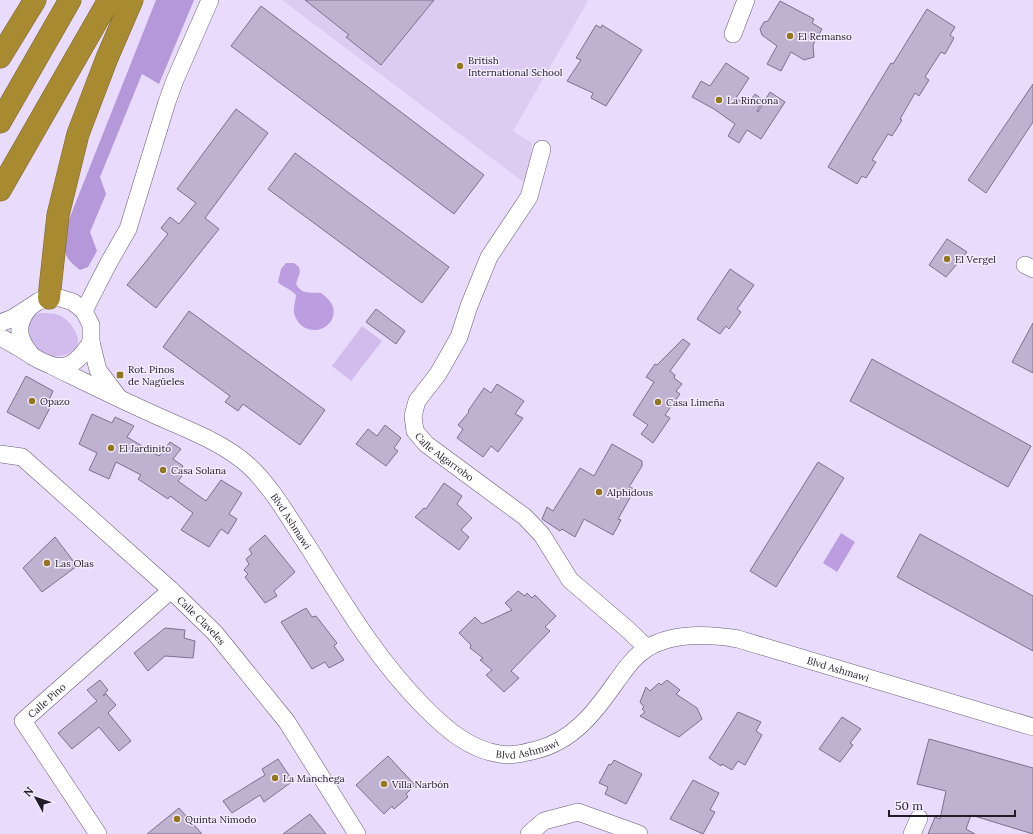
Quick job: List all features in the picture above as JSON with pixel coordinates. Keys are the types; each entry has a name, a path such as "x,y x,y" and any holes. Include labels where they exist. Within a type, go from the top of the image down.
{"highway":[{"path":"0,57 35,0"},
{"path":"0,122 70,0"},
{"path":"0,190 109,0"},
{"path":"50,298 58,215 78,134 107,58 132,0"}],"street":[{"path":"84,311 128,229 167,102 210,0"},
{"path":"733,34 746,0"},
{"name":"Calle Algarrobo","path":"542,149 528,198 489,257 469,306 459,337 438,374 417,401 413,416 415,431 426,444 525,517 542,535 570,580 647,648"},
{"path":"0,323 13,318 39,301 50,298 60,298 73,302 84,311 91,325 91,342 84,354 73,363 61,366 52,366 41,362 0,337"},
{"path":"30,308 20,322 20,336 24,346 33,356"},
{"name":"Blvd Ashmawi","path":"91,342 98,370 120,399"},
{"name":"Blvd Ashmawi","path":"52,366 217,443 248,465 272,492 360,628 393,674 436,719 457,737 471,745 499,754 511,755 543,748 558,742 586,721 596,710 628,666 647,648 672,638 691,636 724,636 738,638 1033,727"},
{"name":"Calle Claveles","path":"0,454 22,457 171,590 215,633 287,722 357,834"},
{"name":"Calle Pino","path":"98,834 23,721 171,590"},
{"path":"529,834 544,821 578,812 639,834"},
{"path":"912,834 919,818"}],"shaded area":[{"path":"156,0 194,0 159,84 142,74 100,177 106,194 90,232 97,251 88,267 80,270 66,256 64,241 66,227"},
{"name":"British International School","path":"282,0 588,1 513,131 532,143 531,152 533,156 526,184"},
{"path":"286,263 294,263 299,267 300,272 296,284 298,288 307,292 321,293 331,303 333,307 333,315 331,322 325,327 319,330 311,330 304,328 298,322 294,313 296,295 278,282 281,269"},
{"path":"40,313 57,314 63,317 71,325 77,335 78,340 78,345 75,349 69,353 56,356 42,352 32,343 28,335 27,322 34,315"},
{"path":"362,326 382,341 351,381 332,366"},
{"path":"841,533 855,542 837,572 823,563"}],"building":[{"path":"305,0 434,0 381,65 346,37 349,35"},
{"name":"El Remanso","path":"780,1 814,19 812,23 822,29 813,45 814,57 804,60 791,52 781,71 767,64 777,46 762,35 760,29 764,22 768,21"},
{"path":"261,6 484,175 454,214 231,46"},
{"path":"927,9 955,27 950,35 954,38 945,54 941,52 925,77 929,80 919,96 915,93 900,119 902,120 892,136 888,134 872,160 876,162 866,178 862,176 857,184 828,167 891,63 893,64"},
{"path":"596,25 601,28 602,25 642,50 606,106 591,98 593,93 567,81 581,60 576,58"},
{"name":"La Rincona","path":"726,63 749,78 736,98 747,105 755,94 763,100 757,111 758,112 770,92 785,102 761,139 747,130 739,143 728,136 735,124 714,109 692,97 701,81 710,86"},
{"path":"1033,84 1033,122 986,193 968,180"},
{"path":"236,109 268,133 205,218 219,229 156,308 127,285 168,234 161,228 170,217 179,224 196,203 177,189"},
{"path":"295,153 449,267 422,303 268,189"},
{"name":"El Vergel","path":"947,239 967,252 946,277 929,265"},
{"path":"730,269 754,285 737,309 741,312 729,329 726,326 720,334 697,319"},
{"path":"376,309 405,331 396,344 366,322"},
{"path":"189,311 325,410 300,445 243,404 238,411 225,402 230,396 163,347"},
{"path":"1033,323 1033,373 1012,362"},
{"name":"Casa Limeña","path":"683,339 690,344 670,371 675,375 674,378 682,384 676,391 680,394 665,415 670,418 653,443 641,434 648,425 633,415 654,382 646,377 655,364 657,365"},
{"path":"872,359 1031,446 1008,487 850,401"},
{"name":"Opazo","path":"26,376 53,391 49,400 53,402 39,429 7,412"},
{"path":"497,384 524,401 515,414 523,418 498,452 491,446 483,457 457,438 463,429 458,425 469,412 468,411 484,388 491,393"},
{"path":"92,414 112,423 115,417 134,426 127,437 159,456 170,442 181,449 173,459 183,466 178,473 182,476 178,481 206,501 221,480 242,493 229,514 237,519 228,534 221,529 209,547 181,530 193,513 170,496 168,499 138,479 141,475 116,462 109,479 89,470 97,453 79,444"},
{"path":"385,425 401,438 394,448 398,451 386,466 356,444 368,429 377,436"},
{"name":"Alphidous","path":"612,444 642,461 642,466 629,487 635,489 618,519 621,520 613,535 584,519 575,537 562,529 560,531 542,519 547,507 553,511 580,468 594,476"},
{"path":"818,462 844,478 776,587 750,571"},
{"path":"444,483 462,496 457,504 472,518 461,530 469,537 459,550 415,517 424,508 426,509"},
{"path":"920,534 1033,596 1033,651 897,577"},
{"path":"265,535 295,572 274,591 277,596 265,603 245,577 248,574 244,570 249,564 246,559 252,554 249,549"},
{"name":"Las Olas","path":"55,537 77,566 42,592 23,568"},
{"path":"518,591 525,596 527,593 532,598 535,595 556,616 545,627 550,631 511,671 519,678 504,692 486,675 492,670 480,660 483,658 470,648 471,645 459,633 475,617 482,624 512,610 505,603"},
{"path":"306,608 312,617 316,616 337,643 334,646 344,660 329,668 325,662 312,669 281,622"},
{"path":"165,628 185,630 184,638 195,641 193,658 165,656 148,671 134,653"},
{"path":"100,680 108,690 103,696 106,694 116,705 108,713 131,741 119,751 99,727 72,749 58,733 97,701 87,690"},
{"path":"667,680 680,690 676,694 697,708 702,719 679,737 640,716 645,712 642,709 644,707 640,702 646,687 650,691 659,683 661,685"},
{"path":"738,712 761,722 756,731 762,735 745,765 738,761 732,770 722,764 721,766 709,758"},
{"path":"842,717 861,729 850,743 853,745 840,762 819,749"},
{"path":"929,739 1033,768 1033,834 971,815 966,829 975,834 928,834 935,817 940,819 946,791 917,784"},
{"name":"Villa Narbón","path":"388,756 415,785 406,794 408,797 394,809 392,806 384,814 356,785"},
{"name":"La Manchega","path":"278,759 293,781 264,802 260,795 232,813 223,801 265,775 262,769"},
{"path":"614,760 642,774 626,804 605,794 608,787 599,783 609,764 611,765"},
{"path":"693,780 719,793 710,810 715,812 703,834 670,819"},
{"name":"Quinta Nimodo","path":"179,808 202,834 147,834"},
{"path":"310,814 326,834 283,834"}],"place":[{"name":"El Remanso","path":"790,36"},
{"name":"British International School","path":"460,66"},
{"name":"La Rincona","path":"719,100"},
{"name":"El Vergel","path":"947,259"},
{"name":"Rot. Pinos de Nagüeles","path":"120,375"},
{"name":"Opazo","path":"32,401"},
{"name":"Casa Limeña","path":"658,402"},
{"name":"El Jardinito","path":"111,448"},
{"name":"Casa Solana","path":"163,470"},
{"name":"Alphidous","path":"599,492"},
{"name":"Las Olas","path":"47,563"},
{"name":"La Manchega","path":"275,778"},
{"name":"Villa Narbón","path":"384,784"},
{"name":"Quinta Nimodo","path":"177,819"}]}
